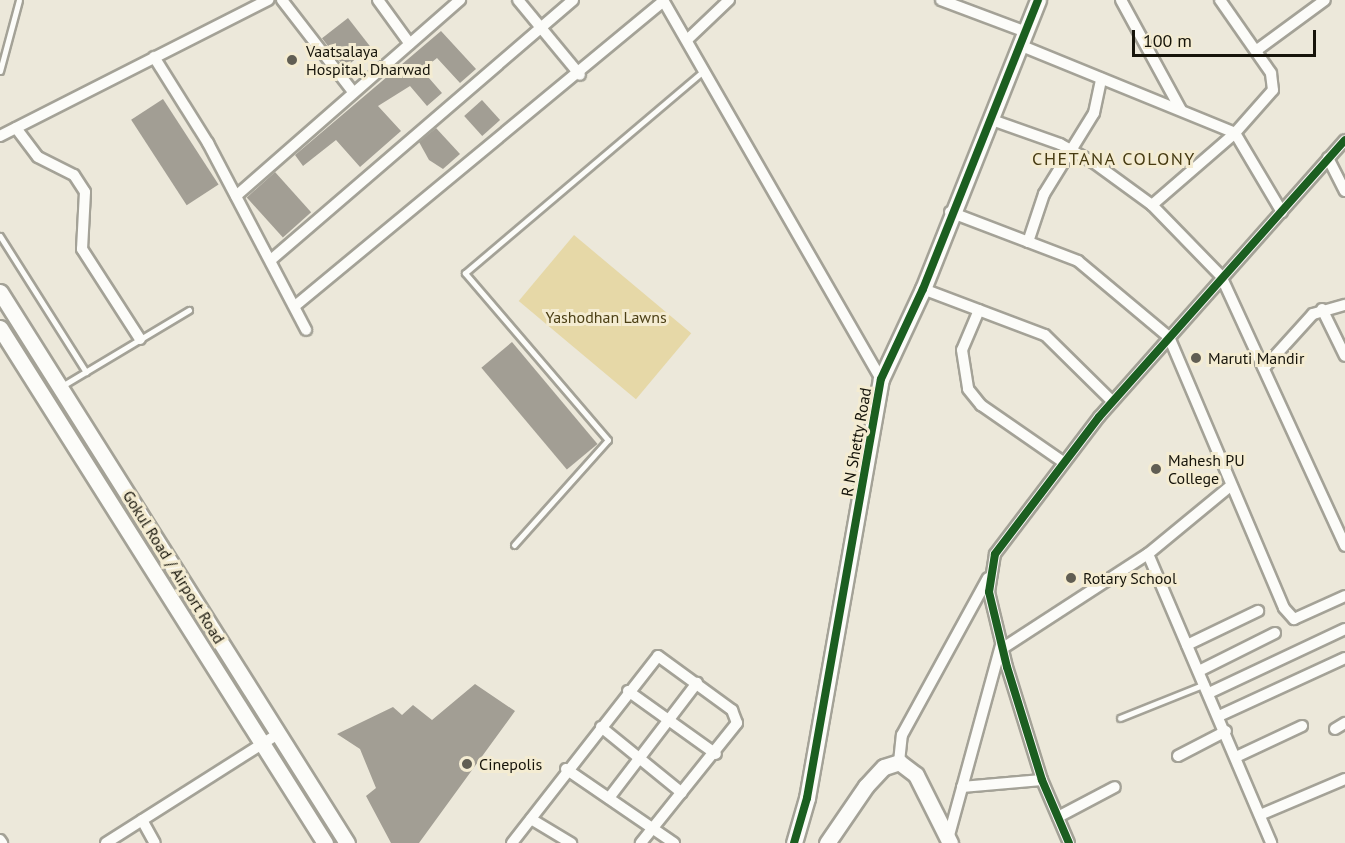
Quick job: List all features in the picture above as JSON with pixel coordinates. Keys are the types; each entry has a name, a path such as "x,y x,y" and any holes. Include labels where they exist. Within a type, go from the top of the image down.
{"main road":[{"name":"R N Shetty Road","path":"794,843 807,798 881,379 923,289 950,212 992,120 1038,0"},
{"name":"Gokul Road / Airport Road","path":"0,292 347,843"},
{"name":"Gokul Road / Airport Road","path":"0,328 325,843"},
{"path":"827,843 866,786 884,767 899,762 916,775 949,841"}],"street":[{"path":"0,136 268,0"},
{"path":"282,0 353,92"},
{"path":"378,0 410,44"},
{"path":"236,196 460,0"},
{"path":"518,0 580,75"},
{"path":"272,259 573,0"},
{"path":"687,40 729,0"},
{"path":"941,0 1101,79 1235,134 1282,212"},
{"path":"1121,0 1180,110"},
{"path":"1152,205 1235,134 1273,90 1271,73 1220,0"},
{"path":"1257,50 1325,0"},
{"path":"296,306 580,75 663,1 881,379"},
{"path":"154,57 272,259 306,330"},
{"path":"1028,242 1044,194 1069,149 1094,113 1101,79"},
{"path":"992,120 1069,149 1152,205 1221,276 1345,546"},
{"path":"16,128 38,157 74,175 85,192 82,249 140,339"},
{"path":"899,762 902,735 988,578 994,554 1062,461 1112,401 1221,276 1282,212 1345,140"},
{"path":"1328,158 1345,191"},
{"path":"950,212 1028,242 1098,273 1169,337 1228,488 1289,616 1300,618 1344,598"},
{"path":"923,289 1045,335 1112,401"},
{"path":"1264,368 1322,309 1345,305"},
{"path":"1322,309 1345,356"},
{"path":"979,310 962,350 968,389 981,405 1062,461"},
{"path":"949,841 1002,645 1148,554 1228,488"},
{"path":"1148,554 1226,731 1272,843"},
{"path":"988,578 1002,645 1042,780 1069,843"},
{"path":"1187,645 1258,611"},
{"path":"1207,689 1345,629"},
{"path":"1199,671 1275,633"},
{"path":"515,842 566,769 658,656 697,683 737,716 716,754 641,843"},
{"path":"1219,716 1345,658"},
{"path":"609,798 697,683"},
{"path":"628,691 716,754"},
{"path":"1236,756 1302,726"},
{"path":"602,727 682,793"},
{"path":"1178,756 1226,731"},
{"path":"106,843 261,742 279,733"},
{"path":"566,769 674,843"},
{"path":"1260,815 1345,778"},
{"path":"962,787 1042,780"},
{"path":"1058,817 1115,787"},
{"path":"531,819 571,843"},
{"path":"141,820 155,843"}],"lane":[{"path":"0,71 19,0"},
{"path":"514,545 608,440 465,273 704,70"},
{"path":"0,236 86,372"},
{"path":"61,387 189,310"},
{"path":"1120,718 1207,689"}],"green space":[{"name":"Yashodhan Lawns","path":"574,235 691,333 636,399 519,301"}],"building":[{"path":"348,18 371,47 345,67 322,38"},
{"path":"441,31 476,69 460,83 437,58 422,70 442,93 427,106 410,86 378,106 401,131 360,167 336,140 303,166 295,155"},
{"path":"163,99 219,185 187,205 131,120"},
{"path":"482,100 500,120 482,136 464,116"},
{"path":"436,128 460,154 443,169 429,160 419,142"},
{"path":"275,172 311,212 283,238 247,197"},
{"path":"512,342 597,444 567,470 481,368"},
{"path":"475,684 515,711 419,843 391,843 366,796 376,788 360,749 337,734 393,707 402,715 413,705 432,720"}],"cycle path":[{"path":"794,843 807,798 881,379 923,289 1038,0"},
{"path":"1069,843 1042,780 1007,667 989,592 995,554 1099,417 1345,140"}],"place":[{"name":"Vaatsalaya Hospital, Dharwad","path":"292,60"},
{"name":"Maruti Mandir","path":"1196,358"},
{"name":"Mahesh PU College","path":"1156,469"},
{"name":"Rotary School","path":"1071,578"},
{"name":"Cinepolis","path":"467,764"}],"district":[{"name":"CHETANA COLONY","path":"1114,159"}]}
